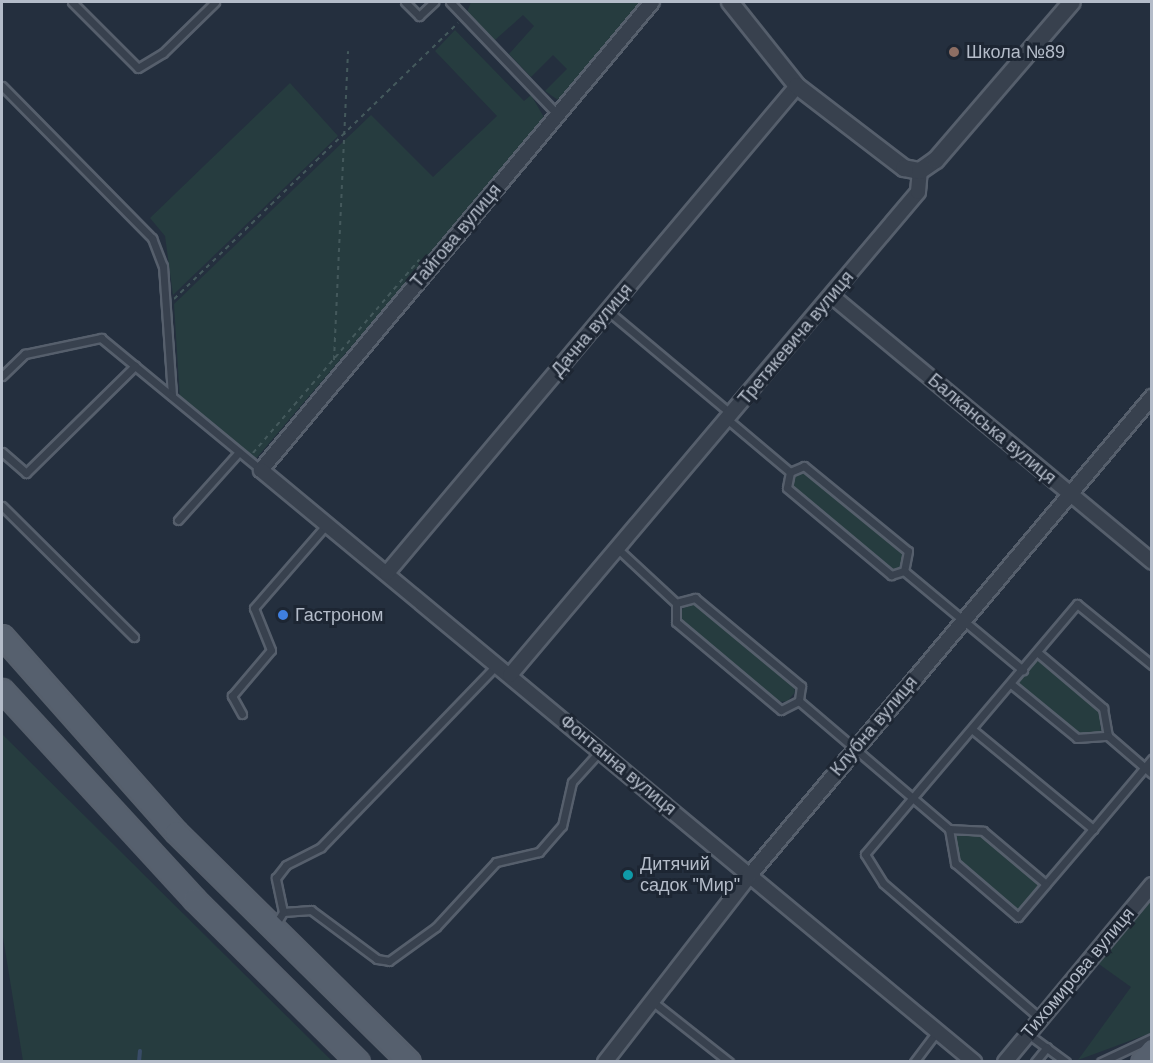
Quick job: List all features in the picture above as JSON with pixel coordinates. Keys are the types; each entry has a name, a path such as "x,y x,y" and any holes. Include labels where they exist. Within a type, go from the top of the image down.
{"main road":[{"path":"2,636 75,720 278,921 410,1062"},
{"path":"2,690 194,899 358,1062"},
{"path":"49,743 54,721 75,720"},
{"path":"1142,1062 1152,1050"}],"street":[{"name":"Тайгова вулиця","path":"261,470 652,2"},
{"path":"730,2 796,86 904,168 920,171 936,160 1072,2"},
{"name":"Дачна вулиця","path":"387,573 796,86"},
{"name":"Третякевича вулиця","path":"510,675 619,550 918,192 920,171"},
{"name":"Балканська вулиця","path":"832,296 1152,562"},
{"name":"Клубна вулиця","path":"605,1062 750,874 1152,397"},
{"name":"Фонтанна вулиця","path":"261,470 498,664 974,1062"},
{"name":"Тихомирова вулиця","path":"1005,1062 1152,885"}],"lane":[{"path":"72,2 138,68 163,52 215,2"},
{"path":"405,2 419,16 434,2"},
{"path":"450,2 558,115"},
{"path":"2,86 152,238 162,266 172,396"},
{"path":"608,311 790,472"},
{"path":"2,376 25,354 101,338 261,470"},
{"path":"2,452 26,473 135,366"},
{"path":"178,520 239,452"},
{"path":"790,472 804,466 908,551 904,570"},
{"path":"790,472 787,488 891,575 904,570"},
{"path":"2,506 134,637"},
{"path":"242,714 232,696 271,650 254,608 327,524"},
{"path":"619,550 676,603 676,622 781,710 799,701"},
{"path":"904,570 1023,670"},
{"path":"676,603 695,598 801,686 799,701"},
{"path":"1041,1019 868,865 865,854 973,730 1077,604 1152,665"},
{"path":"1037,652 1102,708 1108,736 1152,774"},
{"path":"498,664 321,847 286,865 276,878 278,921 310,910 377,959 389,960 436,927 496,862 539,852 562,826 572,782 601,751"},
{"path":"1011,684 1077,738 1108,736"},
{"path":"799,701 949,829 983,831 1046,884"},
{"path":"973,730 1094,829"},
{"path":"949,829 955,863 1018,917 1152,759"},
{"path":"653,1002 729,1062"},
{"path":"914,1062 937,1031"},
{"path":"1028,1034 1066,1062"},
{"path":"1101,1062 1152,1038"},
{"path":"1035,1062 1047,1047"}],"path":[{"path":"165,307 465,17"},
{"path":"334,360 348,51"}],"green space":[{"path":"471,2 644,2 558,100 545,91 567,69 553,55 531,77 509,54 534,26 523,15 495,40 467,12"},
{"path":"455,30 524,101 531,95 545,119 254,461 180,400 174,304 371,115 433,177 497,116 435,51"},
{"path":"290,83 338,136 173,295 165,236 150,218"},
{"path":"799,472 807,472 906,552 901,570 890,571 793,490 791,483"},
{"path":"687,603 695,603 793,683 795,692 788,701 778,702 681,621 679,614"},
{"path":"1040,657 1099,708 1101,732 1078,734 1018,683"},
{"path":"2,734 332,1061 23,1061 2,931"},
{"path":"981,834 1040,884 1018,910 958,860 956,836"},
{"path":"1151,896 1151,1033 1078,1060 1131,987 1096,962"}],"waterway":[{"path":"139,1062 140,1051"}],"place":[{"name":"Школа №89","path":"954,52"},
{"name":"Гастроном","path":"283,615"},
{"name":"Дитячий садок \"Мир\"","path":"628,875"}]}
